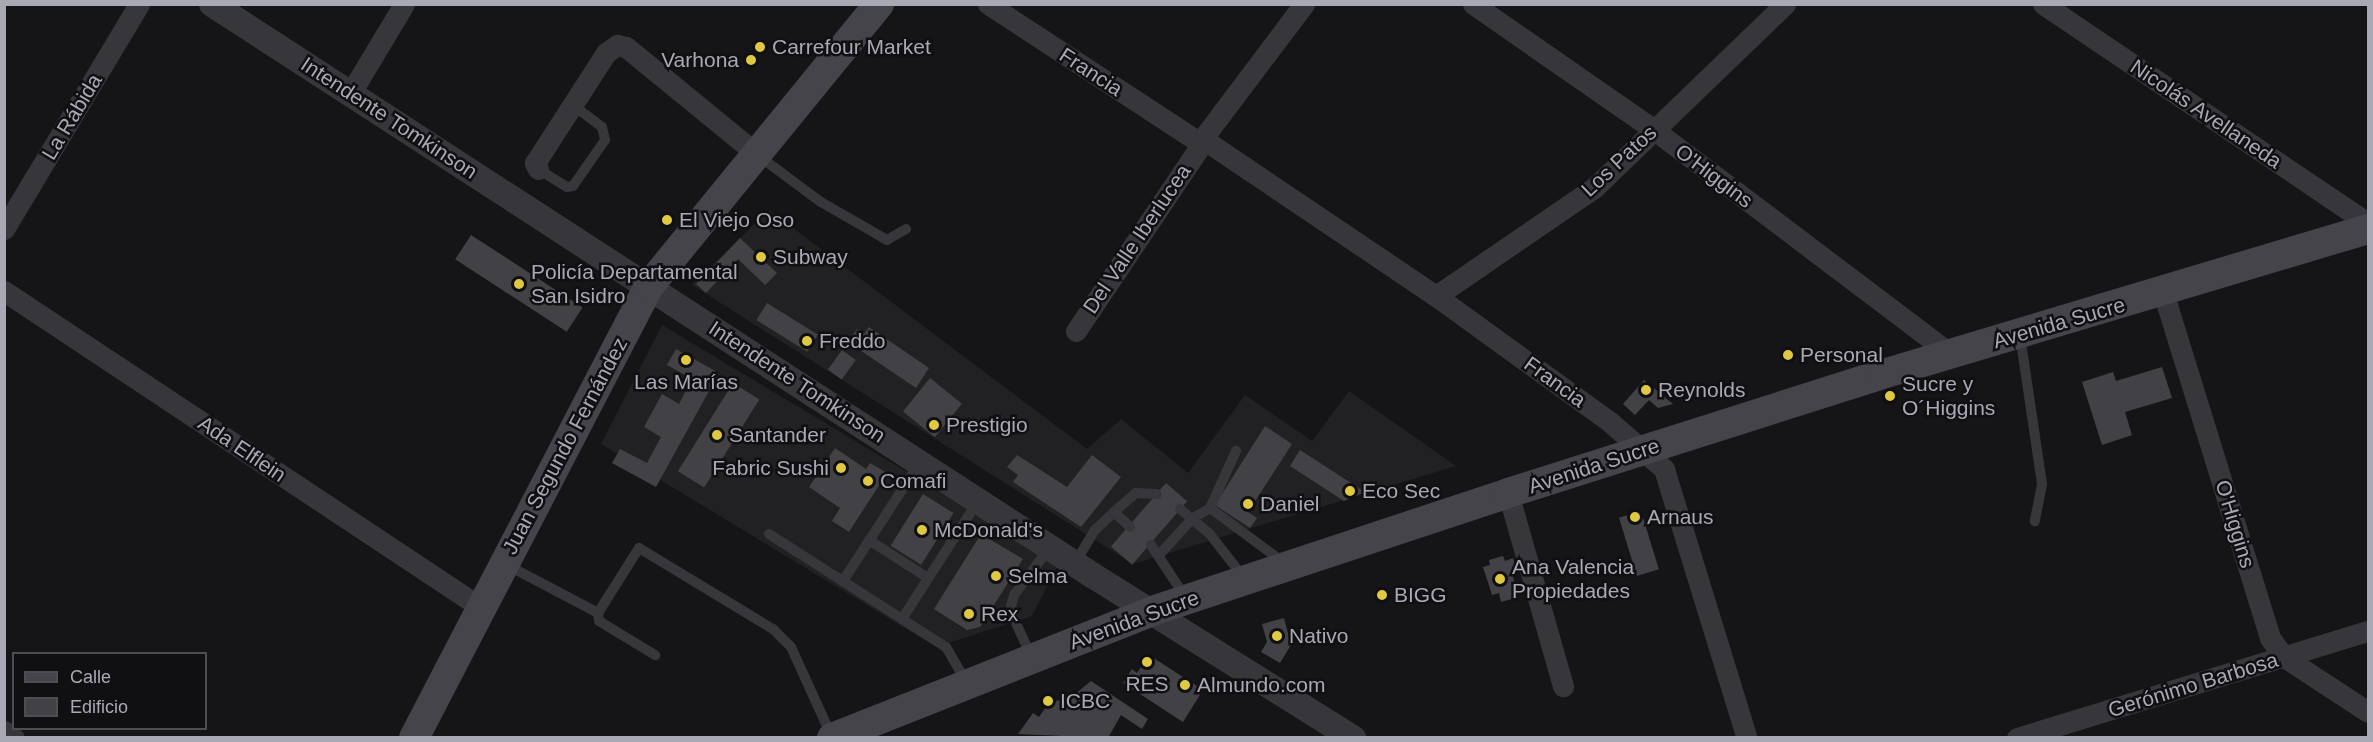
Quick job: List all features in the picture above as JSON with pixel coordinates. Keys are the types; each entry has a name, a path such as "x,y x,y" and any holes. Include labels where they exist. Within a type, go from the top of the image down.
{"main road":[{"name":"Juan Segundo Fernández","path":"414,738 480,607 649,286 759,156 879,4"},
{"name":"Avenida Sucre","path":"832,738 1152,611 1508,493 1950,354 2020,335 2368,229"}],"street":[{"name":"La Rábida","path":"4,229 139,4"},
{"name":"Intendente Tomkinson","path":"212,4 1075,564 1348,736"},
{"path":"350,94 404,4"},
{"name":"Francia","path":"988,4 1202,141 1436,296 1645,450 1664,469 1747,738"},
{"name":"Del Valle Iberlucea","path":"1076,331 1202,141 1304,4"},
{"name":"O'Higgins","path":"1473,4 1653,129 1950,354"},
{"name":"Los Patos","path":"1436,296 1595,187 1785,4"},
{"name":"Nicolás Avellaneda","path":"2043,4 2368,223"},
{"path":"538,169 535,163 574,106 606,53 617,45 626,47 759,156"},
{"name":"Ada Elflein","path":"4,291 480,607"},
{"name":"O'Higgins","path":"2163,292 2270,638 2284,657 2368,712"},
{"path":"1508,493 1563,686"},
{"name":"Gerónimo Barbosa","path":"2024,736 2368,631"},
{"path":"4,731 14,738"}],"lane":[{"path":"538,169 567,187 573,186 605,140 602,127 574,106"},
{"path":"759,156 821,202 888,240 906,229"},
{"path":"2020,335 2042,484 2035,521"},
{"path":"1159,555 1193,518 1210,508 1236,451"},
{"path":"843,581 920,462"},
{"path":"1075,564 1095,530 1136,493 1157,494"},
{"path":"902,619 978,500"},
{"path":"1210,508 1231,520 1287,567"},
{"path":"1180,509 1193,518 1246,580"},
{"path":"1114,512 1130,527"},
{"path":"769,534 946,647 967,683"},
{"path":"869,540 928,578"},
{"path":"1151,546 1187,600"},
{"path":"1032,658 1010,610 1014,595 1050,547"},
{"path":"655,656 599,621 598,613 639,548 773,629 791,647 832,738"},
{"path":"503,563 598,613"}],"shaded area":[{"path":"769,210 1087,449 1121,419 1188,473 1245,395 1312,441 1349,391 1456,466 1133,564 692,285"},
{"path":"662,325 1059,563 1032,616 936,647 601,444"}],"building":[{"name":"Policía Departamental San Isidro","path":"471,235 583,307 567,332 455,259"},
{"path":"740,238 777,273 765,285 738,259 706,293 696,284"},
{"path":"767,303 818,335 807,352 756,320"},
{"path":"869,327 929,368 916,388 848,342 857,329 864,334"},
{"path":"676,349 719,373 656,487 612,463 620,449 647,463 661,437 644,427 662,394 679,404 692,379 667,365"},
{"path":"842,350 856,360 842,379 828,369"},
{"path":"2162,367 2172,398 2125,412 2132,435 2102,445 2082,382 2113,372 2116,381"},
{"path":"930,378 962,404 935,437 903,411"},
{"name":"Reynolds","path":"1644,380 1673,404 1658,408 1649,400 1635,415 1623,404"},
{"name":"Santander","path":"733,383 759,399 704,488 678,471"},
{"path":"1265,426 1292,444 1248,512 1257,518 1250,528 1215,505"},
{"path":"835,448 866,469 870,463 887,473 849,532 832,521 840,508 809,487"},
{"path":"1300,450 1365,492 1344,501 1290,466"},
{"path":"1017,455 1067,487 1092,455 1121,477 1081,527 1013,482 1018,475 1007,467"},
{"path":"1166,483 1187,501 1132,565 1111,546"},
{"name":"McDonald's","path":"923,494 954,513 921,565 891,546"},
{"path":"1641,511 1659,569 1637,576 1619,518"},
{"path":"981,534 1023,559 980,627 967,630 934,609"},
{"name":"Ana Valencia Propiedades","path":"1503,556 1505,561 1513,558 1516,569 1511,571 1516,587 1513,589 1515,598 1501,602 1499,593 1492,595 1483,567 1490,565 1489,560"},
{"name":"Nativo","path":"1284,618 1291,645 1280,663 1261,652 1267,642 1262,624"},
{"path":"1149,655 1203,690 1183,722 1123,683 1132,669 1137,673"},
{"path":"1091,681 1148,719 1142,729 1121,715 1108,738 1018,734 1033,713 1039,717 1048,704 1074,695"}],"place":[{"name":"Carrefour Market","path":"760,47"},
{"name":"Varhona","path":"751,60"},
{"name":"El Viejo Oso","path":"667,220"},
{"name":"Subway","path":"761,257"},
{"name":"Policía Departamental San Isidro","path":"519,284"},
{"name":"Freddo","path":"807,341"},
{"name":"Personal","path":"1788,355"},
{"name":"Las Marías","path":"686,360"},
{"name":"Reynolds","path":"1646,390"},
{"name":"Sucre y O´Higgins","path":"1890,396"},
{"name":"Prestigio","path":"934,425"},
{"name":"Santander","path":"717,435"},
{"name":"Fabric Sushi","path":"841,468"},
{"name":"Comafi","path":"868,481"},
{"name":"Eco Sec","path":"1350,491"},
{"name":"Daniel","path":"1248,504"},
{"name":"Arnaus","path":"1635,517"},
{"name":"McDonald's","path":"922,530"},
{"name":"Selma","path":"996,576"},
{"name":"Ana Valencia Propiedades","path":"1500,579"},
{"name":"BIGG","path":"1382,595"},
{"name":"Rex","path":"969,614"},
{"name":"Nativo","path":"1277,636"},
{"name":"RES","path":"1147,662"},
{"name":"Almundo.com","path":"1185,685"},
{"name":"ICBC","path":"1048,701"}]}
